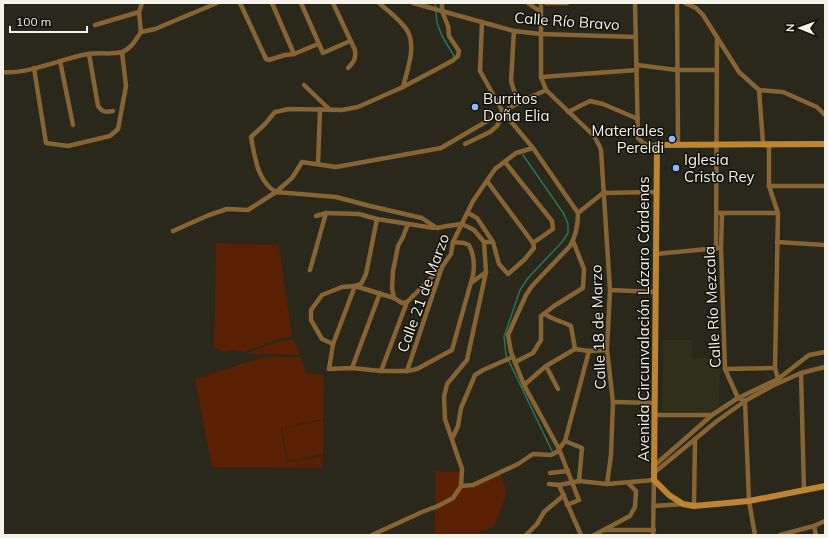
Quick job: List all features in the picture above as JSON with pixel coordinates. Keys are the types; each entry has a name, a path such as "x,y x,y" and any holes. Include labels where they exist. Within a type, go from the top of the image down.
{"street":[{"path":"141,32 139,12 142,3"},
{"path":"3,72 14,72 34,68 88,54 122,52 128,49 141,32 155,29 217,3"},
{"path":"240,3 266,59 269,60 294,54 318,44"},
{"path":"272,3 294,54"},
{"path":"301,3 323,53 350,41"},
{"path":"333,3 355,50 356,57 354,62 348,68"},
{"path":"379,3 400,22 408,32 411,53 403,87"},
{"name":"Calle Río Bravo","path":"413,3 514,31 541,34 636,37"},
{"path":"437,228 422,218 336,197 276,192 270,189 261,178 251,137 275,112 290,109 342,110 358,107 403,87 452,61 458,56 459,51 449,36 448,26 441,11 442,3"},
{"path":"528,3 541,12"},
{"path":"173,231 209,215 227,209 248,210 276,192 292,178 302,162 336,167 441,148 518,103 546,90 541,77 541,3"},
{"path":"546,3 567,3"},
{"path":"635,3 638,138 645,145 763,143 825,144"},
{"path":"677,3 678,144"},
{"path":"684,3 695,6 703,15 739,72 759,90 782,92 817,107 825,115"},
{"path":"95,25 139,12"},
{"path":"482,22 480,71 503,112 532,148 578,213 577,226 573,241 532,286 526,295 508,335 512,357 524,385 558,448 573,483 578,500 567,505"},
{"path":"514,31 511,81 518,103"},
{"path":"716,248 717,38"},
{"path":"34,68 46,143 68,146 110,136 118,129 126,86 122,52"},
{"path":"88,54 98,106 101,111 114,111"},
{"path":"60,61 72,124"},
{"path":"541,77 637,67 677,70 717,70"},
{"path":"304,85 329,109"},
{"name":"Calle 18 de Marzo","path":"546,90 594,136 601,150 610,290 607,350 613,402 611,455 608,484"},
{"path":"759,90 763,143"},
{"path":"568,112 590,102 603,104 638,120"},
{"path":"318,164 320,109"},
{"path":"465,144 490,132 497,126 503,112"},
{"path":"763,143 770,146 769,186 778,213 775,368 778,379"},
{"name":"Avenida Circunvalación Lázaro Cárdenas","path":"656,145 654,480 669,495 683,504 694,506 749,501 825,486"},
{"name":"Calle 21 de Marzo","path":"407,371 442,267 451,254 453,242 473,201 495,169 516,153 532,148"},
{"path":"505,162 554,225 553,229 533,243"},
{"path":"468,213 477,218 493,242 499,264 508,274 529,255 534,248 533,243 487,181"},
{"path":"769,186 825,186"},
{"path":"578,213 603,193 656,192"},
{"path":"716,213 778,213"},
{"name":"Calle Río Mezcala","path":"722,213 721,248 725,369 738,398"},
{"path":"310,270 326,214"},
{"path":"316,216 326,214 359,214 377,219 437,228 462,224 474,230 484,242 486,272 467,360 447,384 444,397 445,419 462,469 461,486 454,498 372,535"},
{"path":"332,344 322,339 311,320 311,310 322,295 342,287 361,284 366,274 377,219"},
{"path":"394,298 392,288 395,258 398,246 408,224"},
{"path":"515,362 533,353 541,340 541,316 583,288 584,269 573,241"},
{"path":"355,286 332,344 329,369 352,368 407,371 417,369 452,350 471,283 475,266 471,249 469,245 464,243 453,242"},
{"path":"484,242 493,242"},
{"path":"777,242 825,245"},
{"path":"656,254 721,248"},
{"path":"381,370 407,302 442,267"},
{"path":"471,283 486,272"},
{"path":"355,286 394,298 402,303 407,302"},
{"path":"610,290 656,292"},
{"path":"352,368 380,293"},
{"path":"545,314 551,319 560,320 572,326 575,349"},
{"path":"524,385 546,366 575,349 589,351 607,350"},
{"path":"461,486 473,485 518,464 533,454 551,455 557,452 558,448 565,441 589,351"},
{"path":"655,465 712,415 738,398 778,379 809,355 825,352"},
{"path":"452,439 458,426 462,408 475,375 512,357"},
{"path":"546,366 558,389"},
{"path":"655,472 745,401 772,386 801,373 825,367"},
{"path":"725,369 775,368"},
{"path":"801,373 804,491"},
{"path":"738,398 745,401"},
{"path":"745,401 749,501 755,535"},
{"path":"613,402 655,403"},
{"path":"655,415 712,415"},
{"path":"694,506 695,439"},
{"path":"565,441 582,448 579,482"},
{"path":"550,473 568,472"},
{"path":"549,484 559,485 579,482 608,484 654,480 653,533 603,530"},
{"path":"594,535 630,516 635,507 636,491 628,483"},
{"path":"559,485 581,535"},
{"path":"526,535 538,524 544,512 564,495"},
{"path":"654,506 683,504"},
{"path":"780,535 814,526 825,521"},
{"path":"814,526 816,535"}],"shaded area":[{"path":"216,243 279,245 292,336 244,352 232,350 224,353 217,348 214,350"},
{"path":"293,339 300,355 245,354 274,343"},
{"path":"663,340 692,340 692,358 720,358 719,407 712,412 662,411"},
{"path":"263,357 300,357 306,373 324,375 323,419 281,428 287,463 323,456 322,468 212,467 195,379"},
{"path":"323,420 323,454 288,462 282,428"},
{"path":"435,471 461,472 461,481 453,497 435,506"},
{"path":"500,473 507,493 496,523 490,530 480,531 479,535 434,535 435,508 451,501 461,487"}],"waterway":[{"path":"435,3 437,23 442,36 454,56"},
{"path":"523,155 564,214 568,224 568,233 562,242 528,278 520,290 504,337 506,355 552,451"}],"place":[{"name":"Burritos Doña Elia","path":"475,107"},
{"name":"Materiales Pereldi","path":"672,139"},
{"name":"Iglesia Cristo Rey","path":"676,168"}]}
